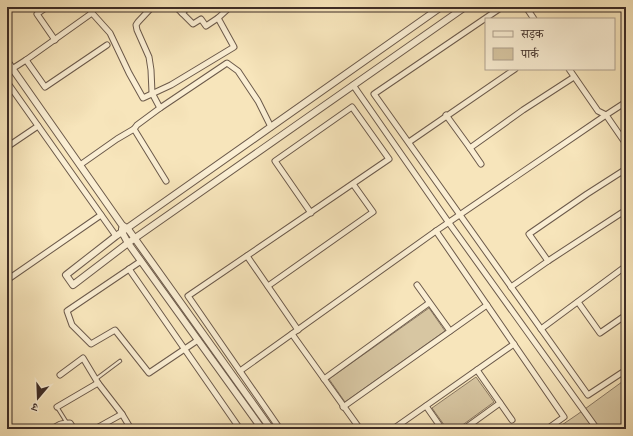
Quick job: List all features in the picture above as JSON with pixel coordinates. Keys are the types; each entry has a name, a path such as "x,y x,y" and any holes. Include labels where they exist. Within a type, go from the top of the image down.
{"street":[{"path":"47,7 37,14 55,40"},
{"path":"88,7 110,33 128,73 142,98 171,85 234,47 218,18"},
{"path":"152,7 136,25 149,57 152,93 160,108"},
{"path":"176,7 193,24 201,19 206,26 230,7"},
{"path":"182,13 188,7"},
{"path":"441,7 271,127 125,227 119,234 66,275 73,285 128,243 465,7"},
{"path":"486,18 502,7"},
{"path":"526,7 533,18"},
{"path":"12,69 92,13"},
{"path":"485,19 374,94 588,395 626,370"},
{"path":"26,60 45,87 107,45"},
{"path":"225,52 227,62 238,71 258,101 271,127"},
{"path":"7,61 80,166 135,239 272,429"},
{"path":"80,166 227,62"},
{"path":"409,142 514,70"},
{"path":"570,70 598,111 606,115 626,144"},
{"path":"470,148 523,110 574,77"},
{"path":"7,82 101,215 128,243 262,429"},
{"path":"354,85 449,223 597,429"},
{"path":"240,371 436,231 626,102"},
{"path":"280,429 188,296 389,159 352,107 274,161 311,212"},
{"path":"446,116 480,164"},
{"path":"7,147 38,126"},
{"path":"134,129 166,181"},
{"path":"548,261 529,234 626,169"},
{"path":"268,286 374,212 353,184"},
{"path":"511,287 626,210"},
{"path":"7,280 101,215"},
{"path":"436,231 564,417 547,429"},
{"path":"247,256 298,330"},
{"path":"141,261 67,311 72,325 90,344 115,330 149,373 198,340"},
{"path":"541,328 626,266"},
{"path":"129,269 240,429"},
{"path":"417,285 450,331"},
{"path":"578,302 600,333 626,315"},
{"path":"324,379 429,303"},
{"path":"344,406 487,305"},
{"path":"292,334 360,429"},
{"path":"393,429 514,344"},
{"path":"60,375 83,358 96,381 122,414 131,429"},
{"path":"477,370 512,420"},
{"path":"57,407 96,381"},
{"path":"464,429 500,403"},
{"path":"426,406 442,429"},
{"path":"95,429 122,414"},
{"path":"52,429 62,423 70,423 74,429"}],"lane":[{"path":"96,381 120,361"},
{"path":"57,407 68,423"}],"green space":[{"path":"429,308 445,331 345,402 329,379"},
{"path":"476,377 494,402 457,429 447,429 432,408"},
{"path":"626,379 626,429 556,429 578,414"}]}
